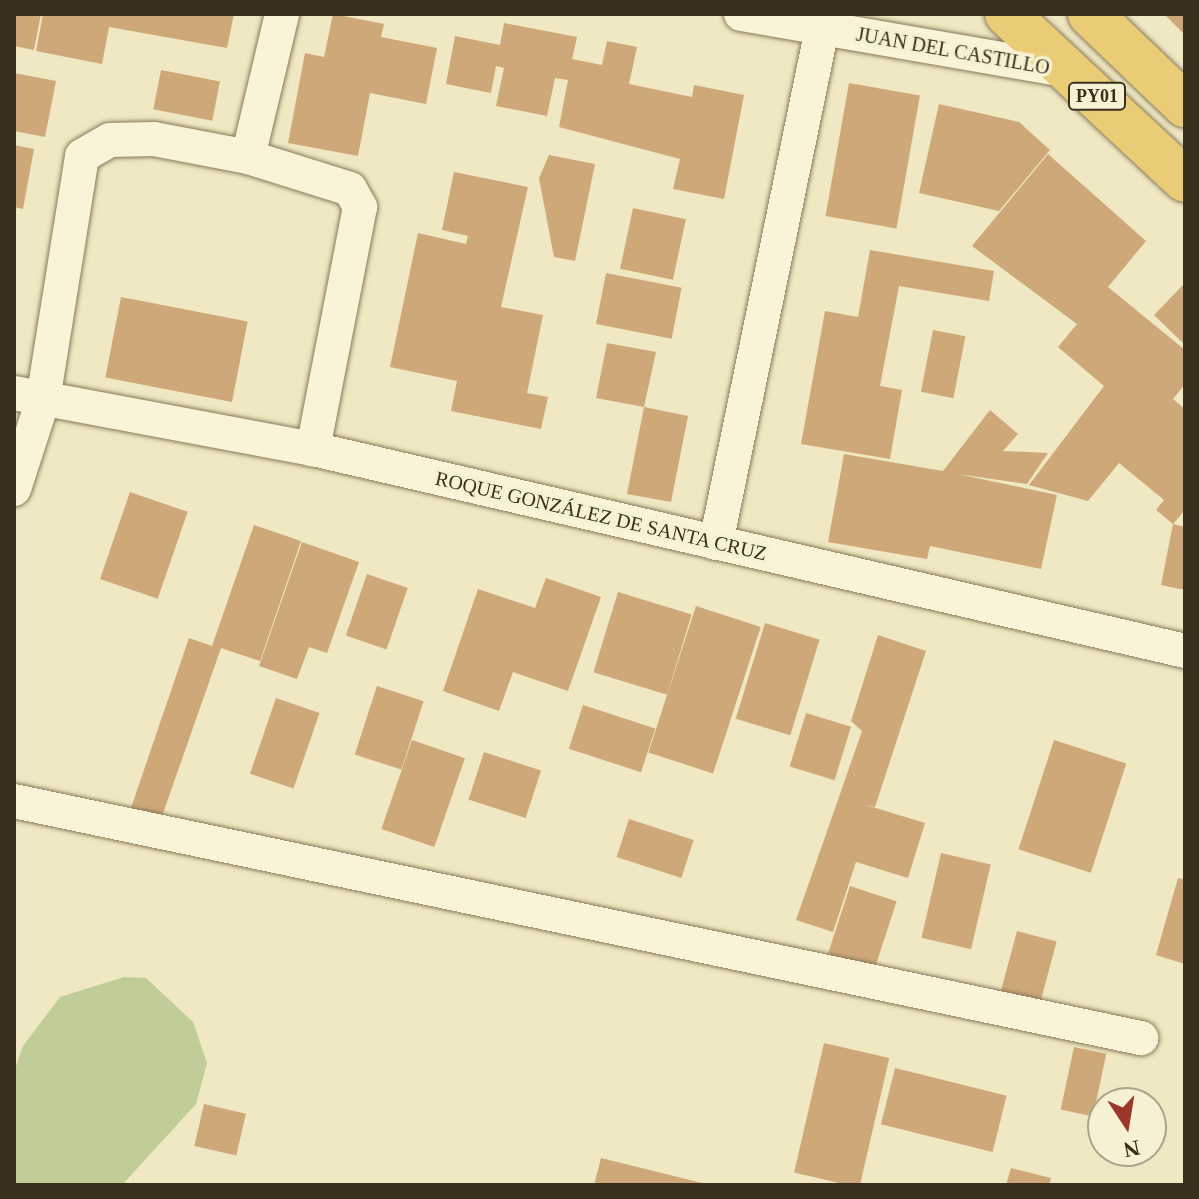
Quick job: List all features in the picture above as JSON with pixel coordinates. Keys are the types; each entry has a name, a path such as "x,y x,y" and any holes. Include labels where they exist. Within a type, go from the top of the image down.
{"highway":[{"name":"PY01","path":"1007,14 1185,180"},
{"name":"PY01","path":"1090,14 1185,105"}],"street":[{"path":"248,157 282,14"},
{"name":"JUAN DEL CASTILLO","path":"741,14 822,29 886,26 1071,71"},
{"path":"716,543 822,29"},
{"path":"14,489 29,396 82,156 110,140 154,139 248,157 338,182 360,207 313,449"},
{"name":"ROQUE GONZÁLEZ DE SANTA CRUZ","path":"29,396 313,449 1185,651"},
{"path":"14,801 1141,1038"}],"green space":[{"path":"124,977 146,978 193,1022 207,1063 196,1104 122,1185 14,1185 14,1072 23,1046 60,997"}],"building":[{"path":"14,14 41,14 34,50 14,46"},
{"path":"43,14 234,14 227,48 109,27 102,64 36,51"},
{"path":"333,14 384,24 381,37 437,48 426,104 370,93 358,156 288,143 305,53 324,57"},
{"path":"1164,14 1185,14 1185,35"},
{"path":"504,23 577,37 572,59 602,65 607,41 637,47 629,84 692,97 694,85 744,95 724,199 673,189 680,159 559,127 568,80 555,78 547,116 496,106 504,68 496,66 491,93 446,84 455,36 500,45"},
{"path":"161,70 220,81 212,121 153,109"},
{"path":"14,73 56,81 45,137 14,131"},
{"path":"849,83 920,96 896,228 826,216"},
{"path":"939,104 1019,122 1050,150 999,211 919,193"},
{"path":"14,145 34,149 23,209 14,207"},
{"path":"1048,154 1146,241 1108,287 1185,350 1185,384 1173,399 1185,409 1185,510 1173,524 1156,510 1164,500 1119,463 1088,501 1029,485 1104,386 1058,347 1077,324 972,246"},
{"path":"549,155 595,164 575,261 554,257 539,178"},
{"path":"454,172 528,187 501,307 543,315 527,393 548,397 541,429 451,411 457,381 390,367 418,233 466,244 468,236 442,230"},
{"path":"633,208 686,219 673,280 620,269"},
{"path":"870,250 994,271 989,301 899,286 880,386 902,390 890,459 801,444 825,311 858,317"},
{"path":"606,273 682,288 672,339 596,324"},
{"path":"1185,283 1185,345 1154,315"},
{"path":"121,297 248,322 232,402 105,377"},
{"path":"933,330 965,336 953,398 921,392"},
{"path":"607,343 656,352 644,407 596,398"},
{"path":"644,407 688,416 671,502 627,494"},
{"path":"990,410 1018,434 1003,451 1048,453 1027,484 958,474 1057,495 1041,569 930,546 927,559 828,542 844,454 943,471"},
{"path":"130,492 188,512 158,599 100,579"},
{"path":"1173,524 1185,527 1185,590 1161,585"},
{"path":"254,525 301,541 260,661 221,648 161,819 131,808 189,638 212,646"},
{"path":"302,542 359,562 327,653 309,647 297,679 259,666"},
{"path":"367,574 408,588 386,649 346,635"},
{"path":"546,578 601,597 568,691 513,672 499,711 443,691 478,589 535,608"},
{"path":"618,592 692,615 667,695 593,672"},
{"path":"696,606 761,627 713,773 648,752"},
{"path":"765,623 820,640 790,735 736,719"},
{"path":"878,635 926,651 875,807 866,805 925,823 908,878 856,862 833,932 796,920 862,731 851,721"},
{"path":"377,686 424,701 401,770 355,754"},
{"path":"276,698 319,713 293,789 250,774"},
{"path":"583,705 655,728 641,772 569,749"},
{"path":"806,713 851,727 835,780 790,767"},
{"path":"412,740 465,758 434,847 381,829"},
{"path":"1054,740 1126,763 1091,873 1018,849"},
{"path":"484,752 541,771 526,818 469,800"},
{"path":"629,819 694,840 681,878 617,857"},
{"path":"941,853 991,864 971,949 921,938"},
{"path":"1178,878 1185,880 1185,964 1156,955"},
{"path":"850,886 897,901 873,973 827,958"},
{"path":"1017,931 1057,942 1038,1009 999,999"},
{"path":"824,1043 889,1058 860,1185 794,1173"},
{"path":"1074,1047 1106,1054 1099,1087 1087,1087 1087,1115 1061,1110"},
{"path":"895,1068 1007,1096 993,1152 881,1124"},
{"path":"204,1104 246,1114 236,1156 194,1146"},
{"path":"601,1158 706,1184 706,1185 594,1185"},
{"path":"1011,1168 1051,1178 1049,1185 1006,1185"}]}
